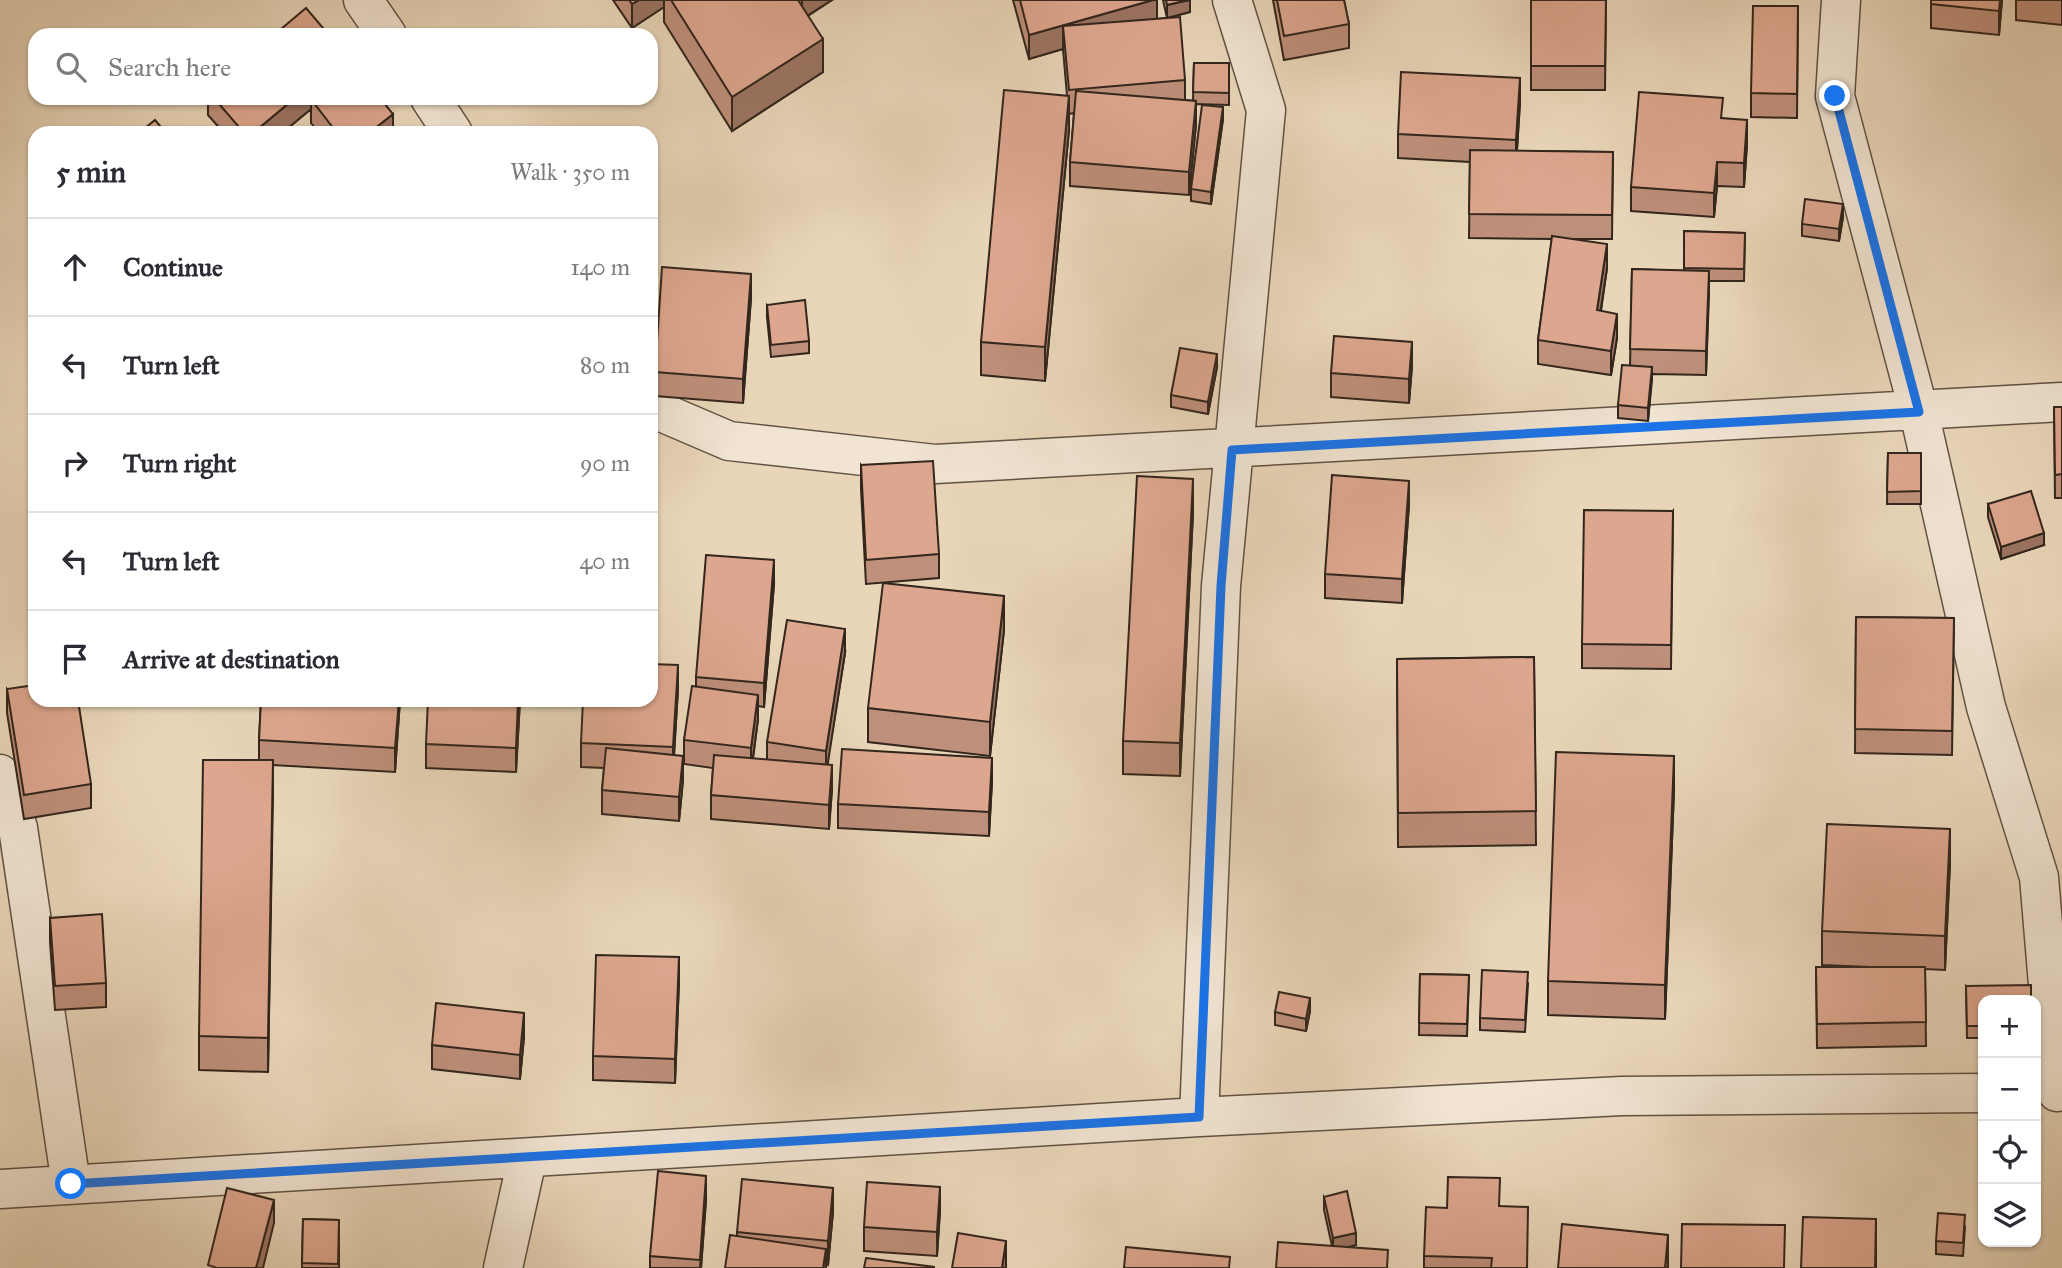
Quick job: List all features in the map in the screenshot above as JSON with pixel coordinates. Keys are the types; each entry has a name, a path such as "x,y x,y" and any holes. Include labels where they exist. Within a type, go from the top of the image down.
{"street":[{"path":"363,0 382,28"},
{"path":"1199,1117 1220,600 1266,110 1232,0"},
{"path":"1841,0 1835,96 1919,412 1986,707 2039,877 2052,1093"},
{"path":"435,105 448,126"},
{"path":"658,410 729,442 935,464 1232,450 2062,402"},
{"path":"0,774 18,828 71,1184"},
{"path":"0,1189 1199,1117 1622,1096 1978,1093"},
{"path":"503,1268 527,1159"}],"building":[{"path":"671,0 798,0 823,39 732,97"},
{"path":"1020,0 1153,0 1029,35"},
{"path":"1166,0 1188,0 1167,5"},
{"path":"1277,0 1344,0 1349,24 1284,36"},
{"path":"1531,0 1606,0 1605,66 1531,66"},
{"path":"1931,0 2000,0 1999,11 1931,4"},
{"path":"1753,6 1798,6 1797,94 1751,93"},
{"path":"306,8 323,28 282,28"},
{"path":"1180,17 1185,80 1069,90 1063,26"},
{"path":"1194,63 1229,63 1229,93 1193,92"},
{"path":"1401,72 1520,78 1516,140 1398,134"},
{"path":"1004,90 1069,96 1045,347 981,342"},
{"path":"1076,91 1196,101 1189,172 1070,162"},
{"path":"1639,92 1723,98 1721,118 1747,120 1744,163 1717,162 1714,193 1631,187"},
{"path":"220,105 287,105 261,126 238,126"},
{"path":"316,105 386,105 393,114 378,126 332,126"},
{"path":"1202,105 1223,107 1211,192 1191,189"},
{"path":"155,120 160,126 148,126"},
{"path":"1470,150 1613,152 1612,215 1469,214"},
{"path":"1805,199 1843,204 1839,229 1802,224"},
{"path":"1684,231 1745,233 1744,269 1684,268"},
{"path":"1552,236 1607,244 1597,310 1617,314 1611,351 1538,340"},
{"path":"662,267 751,274 743,379 658,372"},
{"path":"1632,269 1709,271 1706,351 1630,349"},
{"path":"805,300 809,341 771,345 767,305"},
{"path":"1334,336 1412,342 1409,379 1331,373"},
{"path":"1180,348 1217,354 1208,402 1171,395"},
{"path":"1622,365 1652,367 1648,408 1618,405"},
{"path":"2054,407 2062,407 2062,474 2055,475"},
{"path":"1888,453 1921,453 1921,491 1887,492"},
{"path":"933,461 939,554 866,560 861,465"},
{"path":"1332,475 1409,481 1402,579 1325,574"},
{"path":"1137,476 1193,479 1180,743 1123,741"},
{"path":"2031,491 2044,533 2001,547 1988,504"},
{"path":"1584,510 1673,511 1671,645 1582,644"},
{"path":"706,555 774,560 764,683 696,677"},
{"path":"883,583 1004,596 990,722 868,708"},
{"path":"1856,617 1954,618 1952,731 1855,729"},
{"path":"787,620 845,629 826,751 767,742"},
{"path":"1534,657 1536,811 1398,813 1397,659"},
{"path":"658,664 678,665 673,747 581,743 583,707 658,707"},
{"path":"28,686 28,707 79,707 91,784 24,795 7,689"},
{"path":"692,686 758,695 751,748 684,740"},
{"path":"261,707 398,707 395,748 259,740"},
{"path":"428,707 518,707 516,748 426,744"},
{"path":"606,748 683,756 679,797 602,790"},
{"path":"842,749 992,758 989,812 838,804"},
{"path":"1556,752 1674,756 1665,985 1548,981"},
{"path":"714,755 832,765 829,805 711,795"},
{"path":"203,760 273,760 268,1038 199,1036"},
{"path":"1827,824 1950,829 1945,936 1822,931"},
{"path":"102,914 106,983 55,986 50,918"},
{"path":"596,955 679,957 675,1059 593,1056"},
{"path":"1816,967 1925,967 1926,1022 1817,1024"},
{"path":"1482,970 1528,972 1525,1020 1480,1018"},
{"path":"1420,974 1469,975 1467,1024 1419,1023"},
{"path":"2031,985 2031,995 1978,995 1978,1026 1967,1026 1966,986"},
{"path":"1279,992 1310,998 1306,1019 1275,1012"},
{"path":"436,1003 524,1013 520,1055 432,1045"},
{"path":"658,1171 706,1176 700,1260 650,1256"},
{"path":"1448,1177 1500,1178 1499,1206 1528,1207 1527,1268 1491,1268 1492,1258 1424,1256 1426,1207 1447,1208"},
{"path":"742,1179 833,1188 828,1241 737,1232"},
{"path":"867,1182 940,1187 937,1232 864,1227"},
{"path":"227,1188 274,1200 256,1268 217,1268 208,1265"},
{"path":"1347,1191 1356,1233 1333,1238 1324,1197"},
{"path":"1938,1213 1965,1215 1963,1243 1936,1241"},
{"path":"1803,1217 1876,1219 1875,1268 1801,1268"},
{"path":"303,1219 339,1220 338,1264 302,1263"},
{"path":"1562,1224 1668,1235 1665,1268 1558,1268"},
{"path":"1682,1224 1785,1225 1784,1268 1681,1268"},
{"path":"958,1233 1006,1241 1002,1268 952,1268"},
{"path":"730,1235 826,1249 823,1268 725,1268"},
{"path":"1278,1242 1388,1250 1387,1268 1276,1268"},
{"path":"1126,1247 1230,1257 1229,1268 1124,1268"},
{"path":"866,1258 934,1267 934,1268 864,1268"}],"route":[{"path":"71,1184 1199,1117 1221,586 1232,450 1919,412 1835,96"}]}
